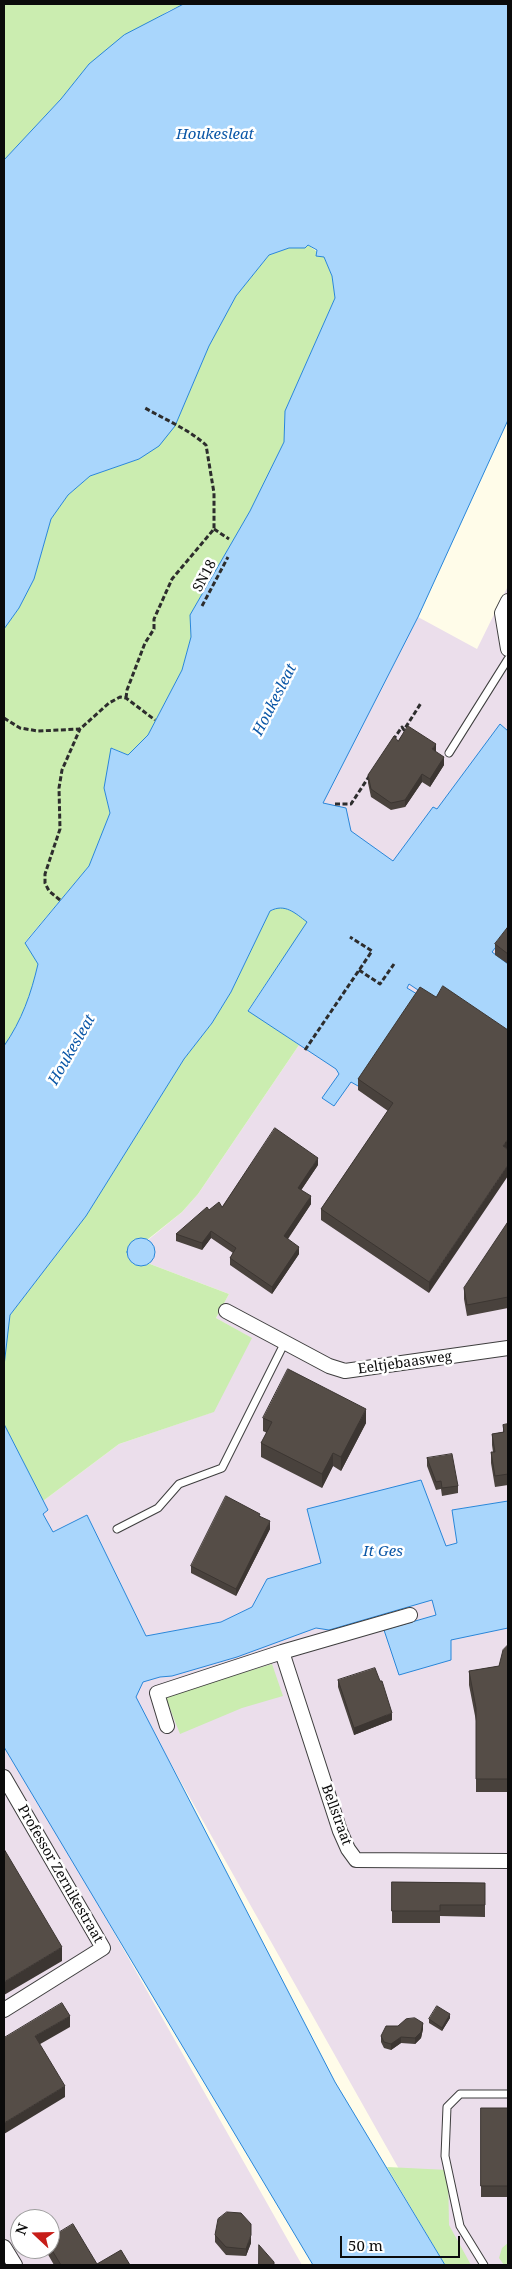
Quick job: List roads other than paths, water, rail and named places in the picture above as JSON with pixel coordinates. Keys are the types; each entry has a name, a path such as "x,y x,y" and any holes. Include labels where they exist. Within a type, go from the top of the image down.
{"street":[{"path":"508,601 502,613 508,649"},
{"name":"Eeltjebaasweg","path":"226,1311 329,1366 345,1371 508,1348"},
{"path":"167,1726 157,1693 282,1652 410,1614"},
{"name":"Bellstraat","path":"282,1652 340,1831 348,1850 356,1860 508,1861"},
{"name":"Professor Zernikestraat","path":"4,1777 103,1948 4,2010"},
{"path":"4,2247 15,2265"}],"lane":[{"path":"449,753 508,659"},
{"path":"117,1529 158,1508 179,1484 222,1468 285,1342"},
{"path":"484,2265 460,2226 445,2156 448,2107 460,2094 508,2094"}],"water":[{"name":"Houkesleat","path":"184,4 508,4 508,420 418,617 323,803 346,808 351,831 393,861 433,807 437,809 500,724 508,731 508,931 492,952 508,964 508,1041 436,1002 409,984 407,988 417,994 358,1086 351,1082 334,1106 322,1098 339,1074 336,1069 248,1011 307,922 290,910 280,908 270,911 231,992 212,1023 184,1059 86,1216 10,1315 4,1366 4,1046 25,1006 38,964 25,943 89,866 110,813 104,788 111,748 128,755 148,735 182,670 191,637 190,615 250,511 284,442 285,411 335,298 332,276 324,257 316,256 317,250 308,245 305,248 289,248 269,255 236,296 209,346 175,426 159,446 139,459 90,476 68,495 51,519 34,579 19,608 4,629 4,160 61,99 89,64 124,35"},
{"path":"141,1238 151,1242 155,1252 151,1262 141,1266 131,1262 127,1252 131,1242"},
{"name":"It Ges","path":"4,1424 48,1510 43,1514 53,1532 87,1515 146,1636 221,1622 252,1607 267,1579 321,1563 307,1509 421,1480 446,1546 457,1543 452,1510 508,1501 508,1628 451,1640 451,1660 399,1675 384,1630 436,1615 432,1600 329,1630 316,1628 237,1657 172,1676 143,1682 136,1697 335,2082 445,2265 313,2265 4,1747"}]}
